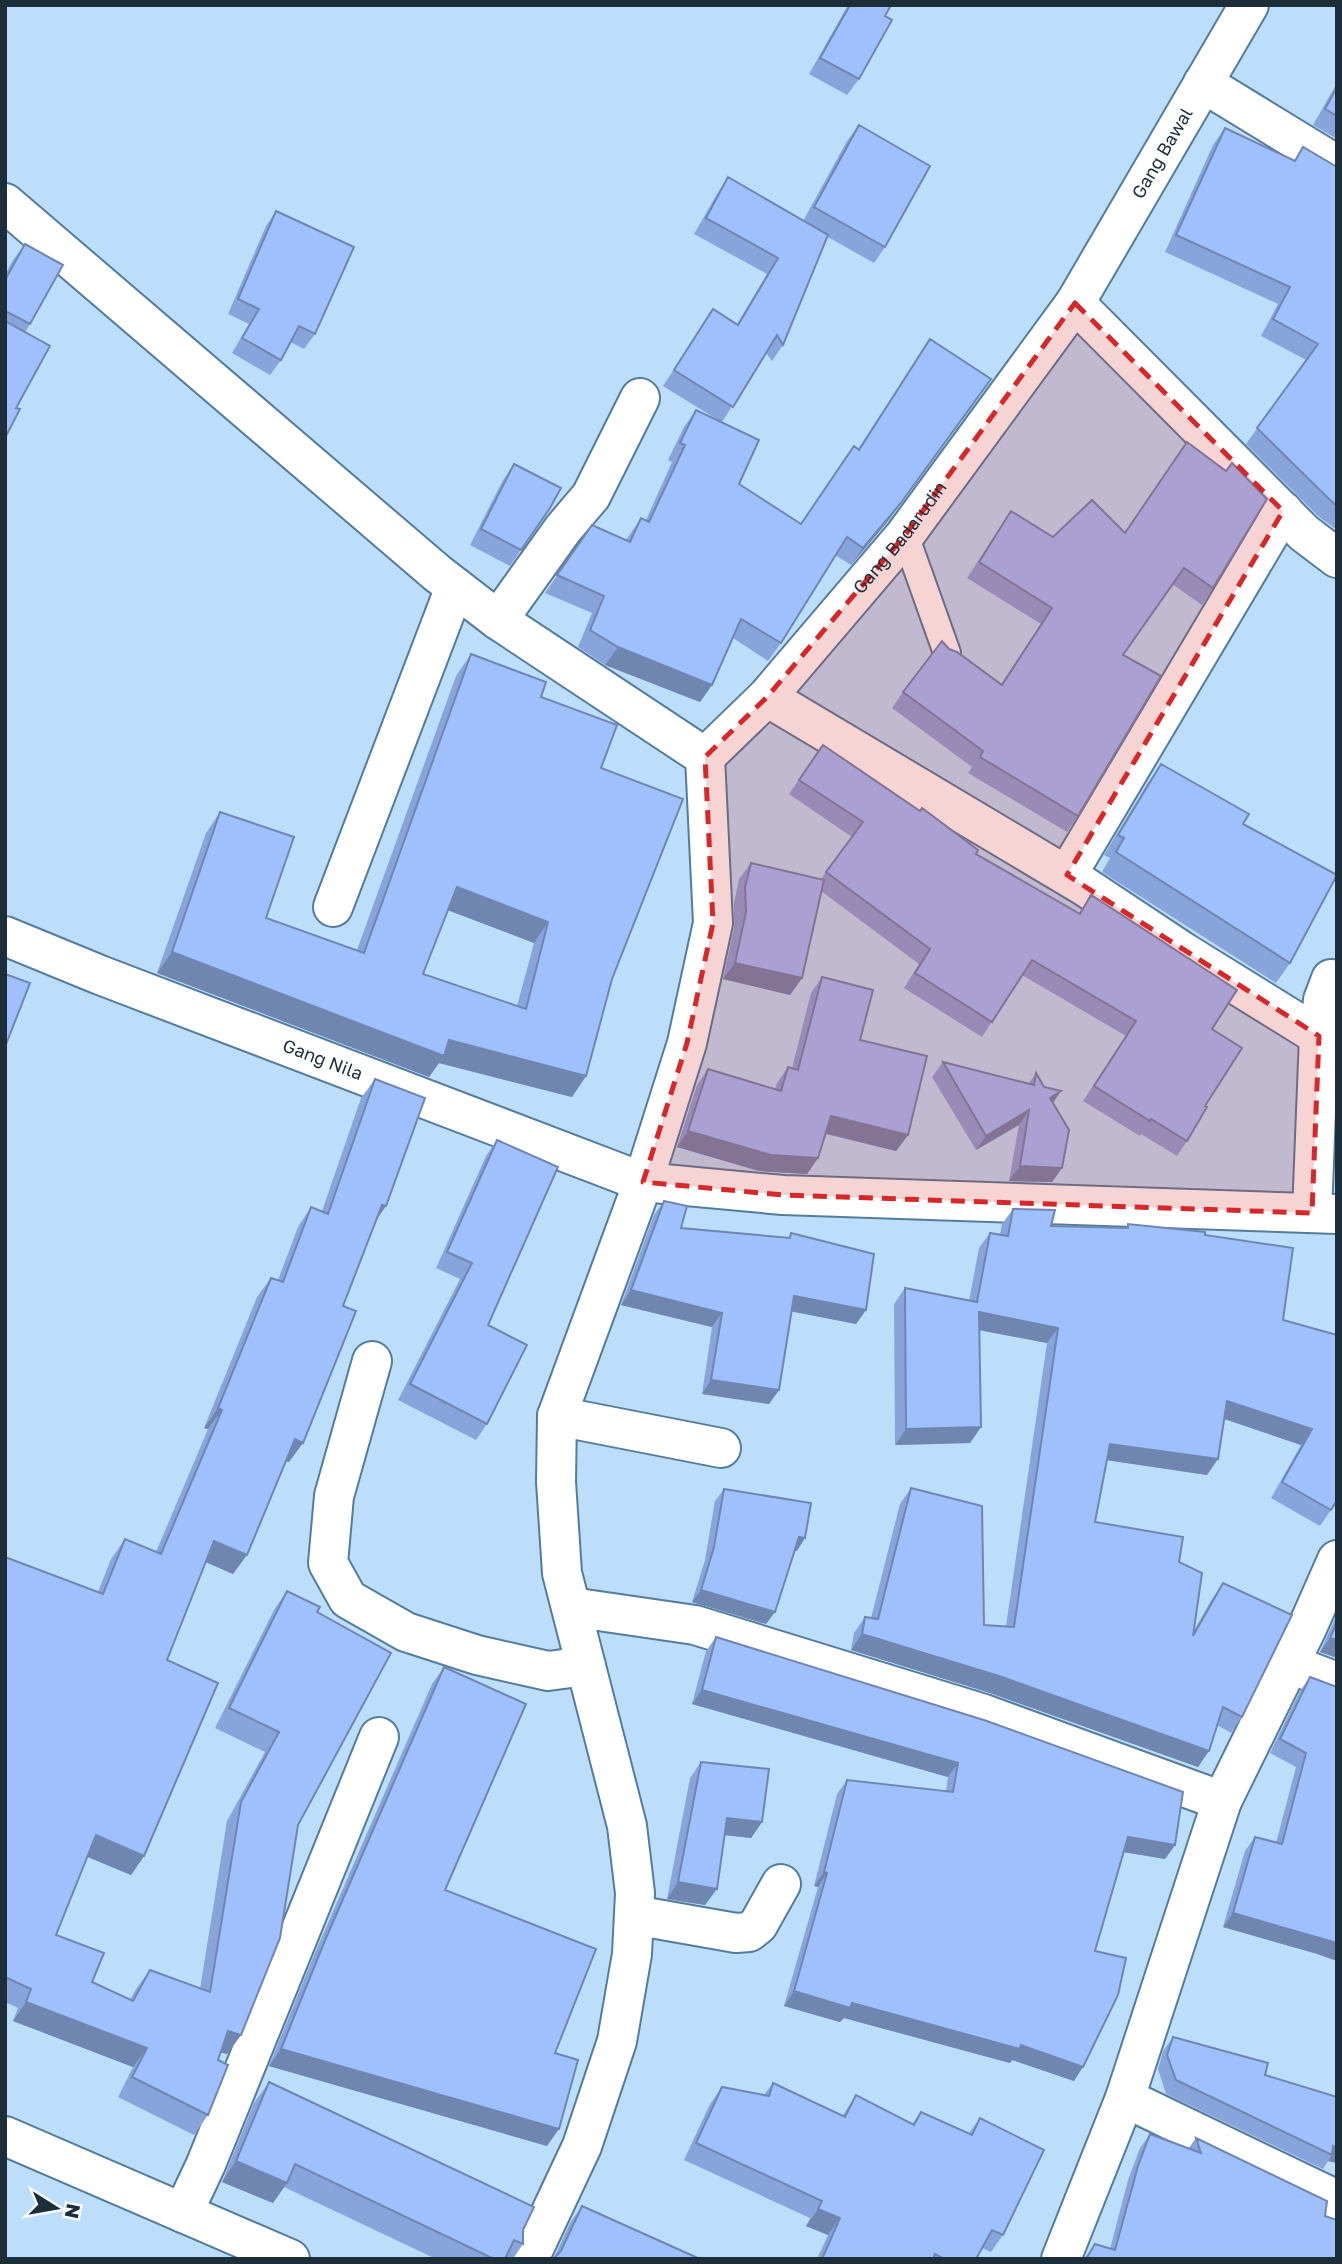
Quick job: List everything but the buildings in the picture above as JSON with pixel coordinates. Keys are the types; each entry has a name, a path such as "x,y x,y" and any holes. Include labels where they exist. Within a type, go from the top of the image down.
{"street":[{"name":"Gang Bawal","path":"1075,303 1249,5"},
{"path":"1203,83 1337,165"},
{"path":"5,203 455,587 498,620 705,757 713,923 687,1043 643,1182 557,1416 556,1482 562,1573 627,1826 635,1893 632,1954 617,2041 582,2146 529,2259"},
{"path":"1075,303 1304,533 1337,558"},
{"name":"Gang Badarudin","path":"705,757 767,697 905,535 1075,303"},
{"path":"498,620 563,529 591,496 640,398"},
{"path":"1067,875 1283,511"},
{"path":"333,906 455,587"},
{"path":"767,697 1067,875 1319,1036"},
{"name":"Gang Nila","path":"5,936 100,975 643,1182 783,1195 1325,1214"},
{"path":"1325,1214 1319,1036 1323,1000 1331,979"},
{"path":"372,1361 334,1496 328,1563 348,1599 406,1632 477,1655 548,1671 586,1666"},
{"path":"557,1416 721,1448"},
{"path":"1061,2259 1125,2098 1222,1801 1290,1664 1337,1560"},
{"path":"571,1607 695,1625 984,1714 1222,1801"},
{"path":"1290,1664 1337,1682"},
{"path":"184,2213 379,1737"},
{"path":"634,1915 736,1933 749,1932 758,1925 781,1884"},
{"path":"1125,2098 1337,2200"},
{"path":"6,2139 290,2259"}],"lane":[{"path":"905,535 947,653"}],"highlighted area":[{"path":"1075,303 1283,511 1067,875 1319,1036 1312,1213 783,1195 643,1182 687,1043 713,923 705,757 767,697 905,535"}]}
